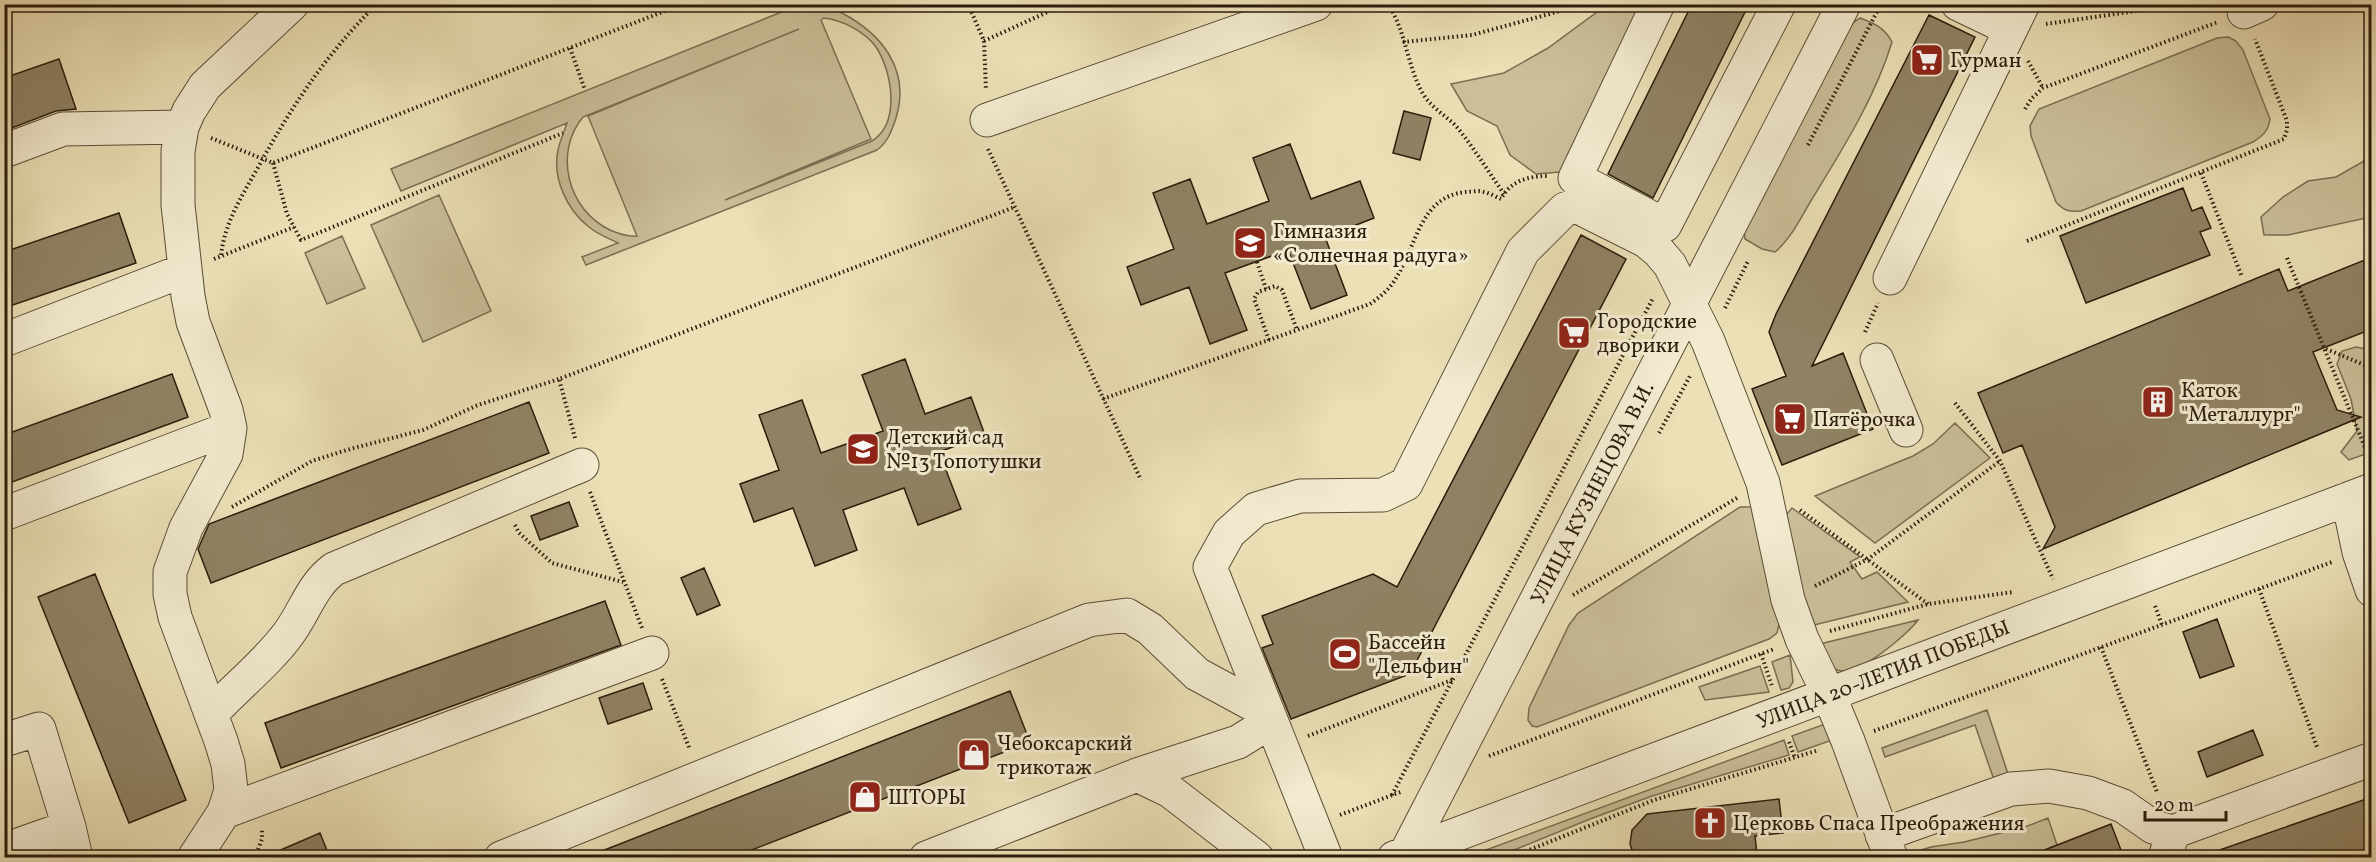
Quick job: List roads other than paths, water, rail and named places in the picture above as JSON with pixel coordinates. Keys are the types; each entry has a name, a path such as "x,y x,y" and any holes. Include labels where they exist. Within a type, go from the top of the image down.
{"street":[{"path":"194,858 224,812 231,790 228,764 212,713 175,617 170,594 170,572 186,528 226,454 230,428 226,410 193,322 184,270 177,175 182,127 205,86 292,4"},
{"path":"987,120 1316,4"},
{"path":"1658,4 1575,178 1665,225 1779,4"},
{"name":"УЛИЦА КУЗНЕЦОВА В.И.","path":"1400,855 1690,304 1844,4"},
{"path":"1890,278 2017,17 1958,4"},
{"path":"1670,265 1740,127 1728,103"},
{"path":"4,151 63,129 182,127"},
{"path":"1326,858 1210,567 1229,533 1256,509 1300,496 1383,495 1406,484 1523,251 1565,209 1571,207 1580,208 1646,241 1659,252 1670,265 1712,348 1763,483 1788,600 1802,639 1848,741 1887,846 2011,789 2049,786 2088,793 2123,806 2153,827 2169,845 2327,776 2372,759"},
{"path":"4,340 184,270"},
{"path":"1871,346 1906,430"},
{"path":"4,514 230,428"},
{"path":"212,713 275,650 289,633 322,577 334,568 582,465"},
{"path":"2360,486 2359,552 2372,591"},
{"name":"УЛИЦА 20-ЛЕТИЯ ПОБЕДЫ","path":"1400,855 1829,695 2360,486"},
{"path":"501,858 1089,620 1127,615 1150,629 1197,674 1267,712"},
{"path":"224,812 652,653"},
{"path":"926,858 1137,775 1238,741 1259,729 1267,712"},
{"path":"4,740 39,729 72,842 4,850"},
{"path":"1137,775 1170,791 1257,858"}],"place":[{"name":"Гурман","path":"1927,60"},
{"name":"Гимназия «Солнечная радуга»","path":"1250,243"},
{"name":"Городские дворики","path":"1574,333"},
{"name":"Каток \"Металлург\"","path":"2158,402"},
{"name":"Пятёрочка","path":"1790,419"},
{"name":"Детский сад №13 Топотушки","path":"863,449"},
{"name":"Бассейн \"Дельфин\"","path":"1345,654"},
{"name":"Чебоксарский трикотаж","path":"974,755"},
{"name":"ШТОРЫ","path":"865,797"},
{"name":"Церковь Спаса Преображения","path":"1710,823"}]}
